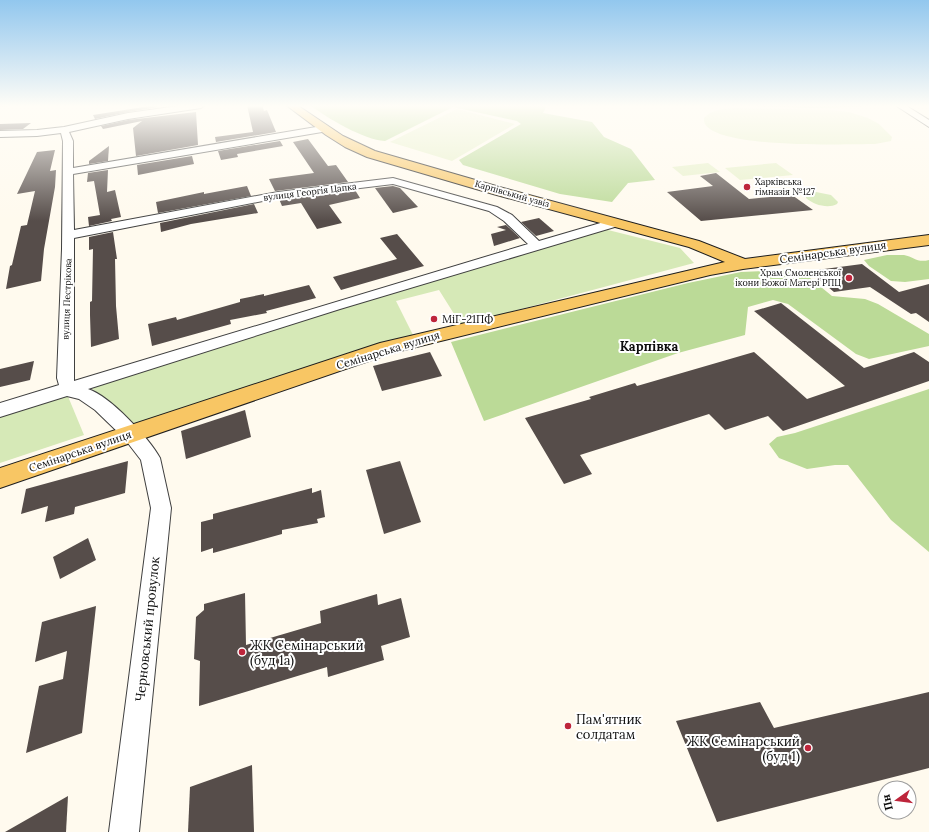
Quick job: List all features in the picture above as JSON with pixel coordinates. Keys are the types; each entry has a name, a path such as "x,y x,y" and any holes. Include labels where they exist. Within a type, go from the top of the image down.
{"main road":[{"name":"Карпівський узвіз","path":"347,144 372,154 614,223 694,244 743,264"},
{"name":"Семінарська вулиця","path":"0,478 131,433 394,347 694,274 743,264 929,240"}],"street":[{"name":"вулиця Пестрікова","path":"68,144 68,236 64,378 69,390"},
{"path":"68,172 234,144"},
{"name":"вулиця Георгія Цапка","path":"68,236 278,195 393,182 493,209 508,218 537,246"},
{"path":"0,410 614,223"},
{"path":"69,390 85,394 90,397 101,405 131,433"},
{"name":"Черновський провулок","path":"124,832 161,508 150,458 131,433"}],"green space":[{"path":"396,144 481,144 452,161"},
{"path":"487,144 619,144 631,149 655,180 628,183 612,202 560,194 463,165 459,160"},
{"path":"807,144 876,144 875,144"},
{"path":"708,163 720,172 683,176 672,167"},
{"path":"776,163 793,175 740,180 725,168"},
{"path":"816,192 831,195 838,202 837,204 821,206 806,198 806,194"},
{"path":"604,229 680,248 694,263 461,325 439,290 396,301 413,335 133,425 88,385"},
{"path":"887,255 904,255 918,260 929,260 929,279 905,282 891,281 869,266 864,260"},
{"path":"789,270 805,274 832,296 865,299 878,304 929,334 929,346 869,359 856,354 788,304 773,300 748,307 745,335 678,353 484,421 451,342 688,283 741,272"},
{"path":"929,389 929,552 891,520 848,465 835,465 807,469 779,458 769,444 777,437 795,433"},
{"path":"67,394 84,435 0,463 0,414"}],"building":[{"path":"135,144 198,144 198,145 136,156"},
{"path":"262,144 282,144 283,146 237,154 238,157 221,160 218,151"},
{"path":"294,144 312,144 328,166 336,165 348,182 275,191 269,179 314,173"},
{"path":"109,146 108,161 89,164 89,161"},
{"path":"55,150 50,171 56,170 55,187 44,249 41,281 6,289 10,266 12,265 21,226 27,225 35,191 17,194 37,152"},
{"path":"192,156 194,164 138,175 137,165"},
{"path":"108,170 107,192 115,190 121,217 111,219 112,221 89,226 88,217 100,215 94,181 87,182 88,173"},
{"path":"716,173 749,199 792,195 813,210 701,221 667,192 713,186 700,176"},
{"path":"247,186 251,196 158,213 156,202 204,192 204,194"},
{"path":"393,186 400,188 418,207 393,213 375,188"},
{"path":"355,190 360,198 329,205 342,223 317,229 301,203 282,206 279,199"},
{"path":"254,204 258,213 191,224 161,232 160,223"},
{"path":"539,218 554,231 536,236 521,222"},
{"path":"506,225 520,238 494,246 491,234 506,230 497,227"},
{"path":"113,232 117,259 115,259 116,306 119,339 91,347 90,302 92,301 93,249 89,250 89,237"},
{"path":"397,234 424,266 341,290 333,277 397,259 380,238"},
{"path":"862,264 899,292 929,284 929,322 916,313 911,314 870,287 834,292 809,271"},
{"path":"309,285 316,298 266,311 267,313 230,320 231,324 152,346 148,324 176,317 177,320 240,302 240,299 264,294 264,296"},
{"path":"781,303 864,368 914,352 929,362 929,381 783,431 768,416 725,430 709,414 580,455 592,474 564,484 525,418 591,399 589,397 635,383 637,386 754,352 807,399 845,386 754,311"},
{"path":"430,352 442,376 382,391 373,366"},
{"path":"34,361 30,380 0,387 0,369"},
{"path":"245,410 251,437 186,459 181,431"},
{"path":"128,461 125,493 75,507 74,514 45,522 48,506 21,514 26,489"},
{"path":"400,461 421,522 384,534 366,470"},
{"path":"312,488 312,493 321,490 325,517 317,519 318,523 282,530 282,534 213,553 213,548 201,552 201,522 213,519 213,514"},
{"path":"88,538 96,560 60,579 53,557"},
{"path":"245,593 246,645 321,623 320,611 377,594 378,605 401,598 410,637 381,646 384,660 328,677 327,667 199,706 200,661 194,659 196,617 204,610 204,604"},
{"path":"96,606 82,733 26,753 39,686 63,679 67,651 35,662 42,622"},
{"name":"ЖК Семінарський (буд 1)","path":"929,692 929,768 877,780 877,781 717,822 676,721 760,702 774,728"},
{"path":"252,765 254,832 188,832 190,787"},
{"path":"68,796 66,832 5,832"}],"place":[{"name":"Харківська гімназія №127","path":"747,187"},
{"name":"Храм Смоленської ікони Божої Матері РПЦ","path":"849,278"},
{"name":"МіГ-21ПФ","path":"434,319"},
{"name":"ЖК Семінарський (буд 1а)","path":"242,652"},
{"name":"Пам'ятник солдатам","path":"568,726"},
{"name":"ЖК Семінарський (буд 1)","path":"808,748"}],"district":[{"name":"Карпівка","path":"649,346"}]}
